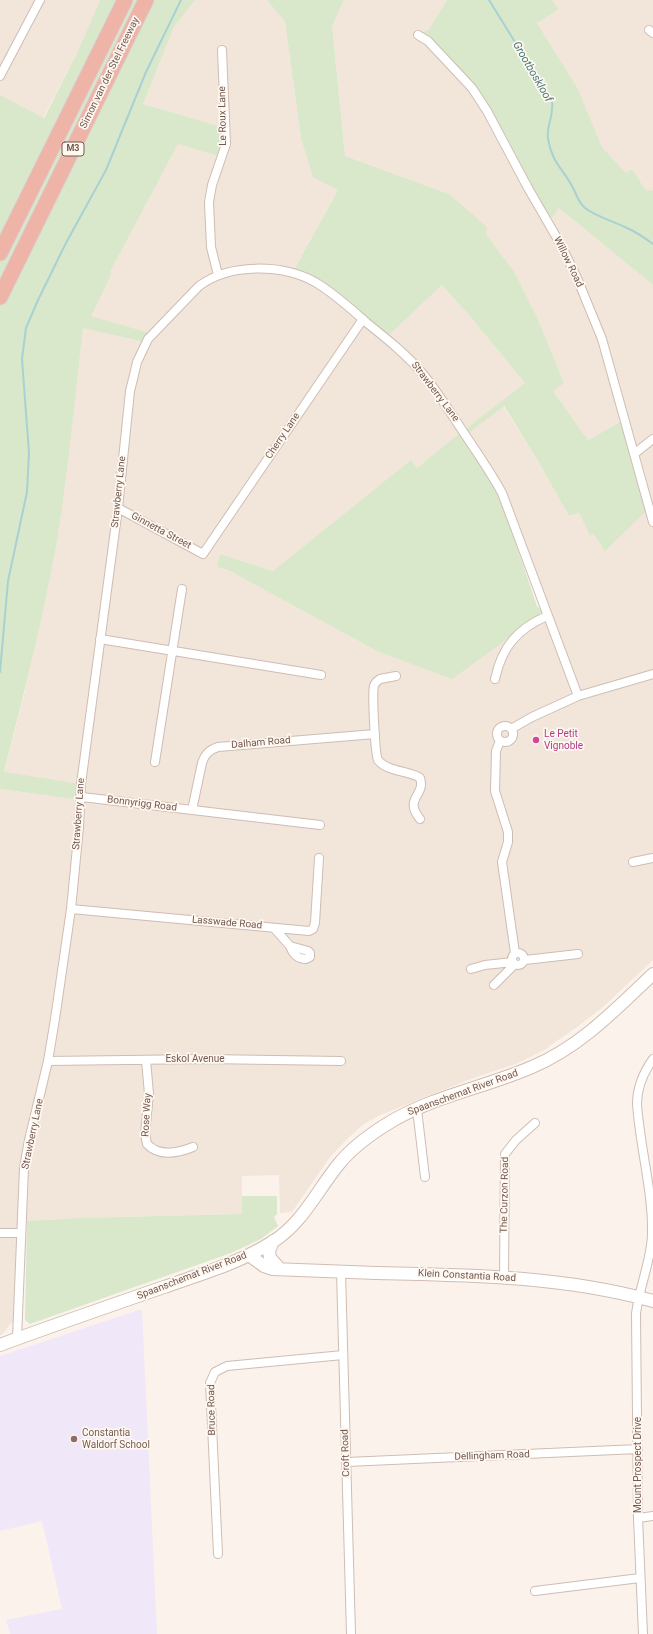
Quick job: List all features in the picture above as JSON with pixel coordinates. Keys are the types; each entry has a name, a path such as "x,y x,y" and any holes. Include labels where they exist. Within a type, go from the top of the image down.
{"highway":[{"name":"Simon van der Stel Freeway","path":"0,253 125,0"},
{"name":"Simon van der Stel Freeway","path":"0,297 146,0"}],"main road":[{"name":"Spaanschemat River Road","path":"0,1345 212,1270 253,1253 274,1241 291,1227 303,1215 337,1166 354,1149 391,1122 417,1109 533,1067 557,1055 577,1042 606,1019 653,974"},
{"path":"274,1241 269,1251 270,1258 280,1269"},
{"name":"Klein Constantia Road","path":"253,1253 264,1266 280,1269 447,1274 566,1282 606,1289 653,1301"}],"street":[{"path":"0,76 40,0"},
{"name":"Willow Road","path":"418,35 428,41 472,88 484,105 500,132 528,188 561,245 594,316 602,339 653,522"},
{"name":"Le Roux Lane","path":"218,276 210,247 209,202 212,185 226,144 222,50"},
{"name":"Strawberry Lane","path":"17,1338 20,1233 24,1168 29,1140 48,1061 71,909 82,797 81,784 118,508 130,391 137,362 143,349 153,334 199,286 207,280 218,276 249,270 264,269 292,273 316,283 330,292 412,361 424,375 491,473 508,506 547,616 578,696"},
{"name":"Cherry Lane","path":"203,554 362,319"},
{"path":"634,454 653,439"},
{"name":"Ginnetta Street","path":"118,508 203,554"},
{"path":"155,762 182,589"},
{"path":"495,679 498,664 509,642 532,624 547,616"},
{"path":"100,639 321,675"},
{"path":"511,729 532,717 578,696 653,674"},
{"path":"396,676 380,679 374,686 375,734 378,760 397,771 420,778 421,784 412,807 420,819"},
{"path":"499,743 508,741 512,738 513,733 511,729 506,726 498,729 496,735 499,743 496,751 495,791 508,832 508,842 502,862 515,953 512,957 514,963"},
{"name":"Dalham Road","path":"192,810 202,763 205,756 212,749 225,746 375,734"},
{"name":"Bonnyrigg Road","path":"82,797 320,825"},
{"name":"Lasswade Road","path":"71,909 306,931 313,929 315,923 319,858"},
{"path":"633,862 653,858"},
{"path":"274,928 290,946"},
{"path":"515,953 522,953 524,960"},
{"path":"471,969 485,965 514,963 520,965 524,960 578,954"},
{"path":"494,985 514,963"},
{"name":"Eskol Avenue","path":"48,1061 205,1059 341,1061"},
{"name":"Mount Prospect Drive","path":"643,1634 638,1518 636,1314 650,1249 652,1221 649,1185 638,1115 637,1095 642,1076 653,1059"},
{"name":"Rose Way","path":"146,1060 149,1094 145,1134 147,1144 153,1150 166,1152 182,1152 193,1147"},
{"path":"417,1109 425,1177"},
{"name":"The Curzon Road","path":"504,1278 505,1154 516,1140 535,1123"},
{"path":"0,1232 20,1233"},
{"name":"Croft Road","path":"341,1272 351,1634"},
{"name":"Bruce Road","path":"218,1554 210,1383 215,1372 227,1366 343,1355"},
{"name":"Dellingham Road","path":"347,1462 638,1449"},
{"path":"638,1518 653,1516"},
{"path":"535,1591 640,1578"}],"shaded area":[{"path":"0,0 100,0 78,51 43,118 0,95"},
{"path":"195,0 267,0 285,22 301,138 338,190 295,267 305,277 386,338 442,285 469,315 525,383 417,468 411,461 273,571 220,554 217,567 228,570 377,651 539,616 546,612 508,506 466,435 503,406 538,461 569,516 579,513 590,536 594,534 624,419 588,440 552,390 564,383 537,317 515,273 486,234 449,194 345,156 332,26 344,0 447,0 429,29 418,35 472,88 557,210 559,208 653,285 653,960 603,1007 548,1048 518,1063 468,1080 378,1116 364,1124 330,1157 292,1212 280,1213 279,1175 242,1176 242,1214 79,1218 27,1221 20,1233 18,1323 11,1323 3,1334 0,1335 0,789 81,800 81,784 4,773 24,695 48,589 62,509 83,327 152,334 90,316 111,275 110,272 178,144 222,157 224,128 143,104 174,27"},
{"path":"552,0 653,0 653,190 648,191 645,189 632,169 626,173 602,147 578,89 537,23 559,9"},
{"name":"Constantia Waldorf School","path":"142,1309 157,1634 10,1634 6,1620 62,1609 42,1521 0,1531 0,1356"}],"green space":[{"path":"100,0 195,0 174,27 143,104 225,128 222,157 178,144 110,272 111,275 91,316 153,334 146,342 83,328 57,542 21,707 4,772 81,784 81,800 0,789 0,95 44,118 78,51"},
{"path":"267,0 344,0 332,26 345,156 449,194 487,227 486,234 515,273 537,317 564,383 553,391 588,440 625,419 649,508 605,551 594,534 590,536 579,513 569,516 538,461 504,406 466,435 463,431 525,383 469,315 442,285 386,338 330,292 292,273 338,190 313,177 301,138 285,22"},
{"path":"447,0 552,0 559,9 537,23 578,89 602,147 626,173 632,169 645,189 648,191 653,190 653,285 559,208 555,215 546,220 472,88 418,35 429,29"},
{"path":"460,433 495,486 537,606 542,611 539,616 452,679 377,651 228,570 217,567 220,554 273,571 411,460 417,468"},
{"path":"242,1196 277,1196 277,1214 274,1217 278,1226 261,1239 231,1253 30,1324 25,1320 27,1221 79,1218 242,1214"}],"waterway":[{"path":"0,672 8,581 27,492 29,453 22,359 26,328 66,243 106,170 146,72 181,0"},
{"name":"Grootboskloof","path":"489,0 552,102 552,112 548,130 550,148 552,155 570,183 581,204 595,214 640,235 653,244"}],"place":[{"name":"Le Petit Vignoble","path":"536,740"},
{"name":"Constantia Waldorf School","path":"74,1439"}]}
